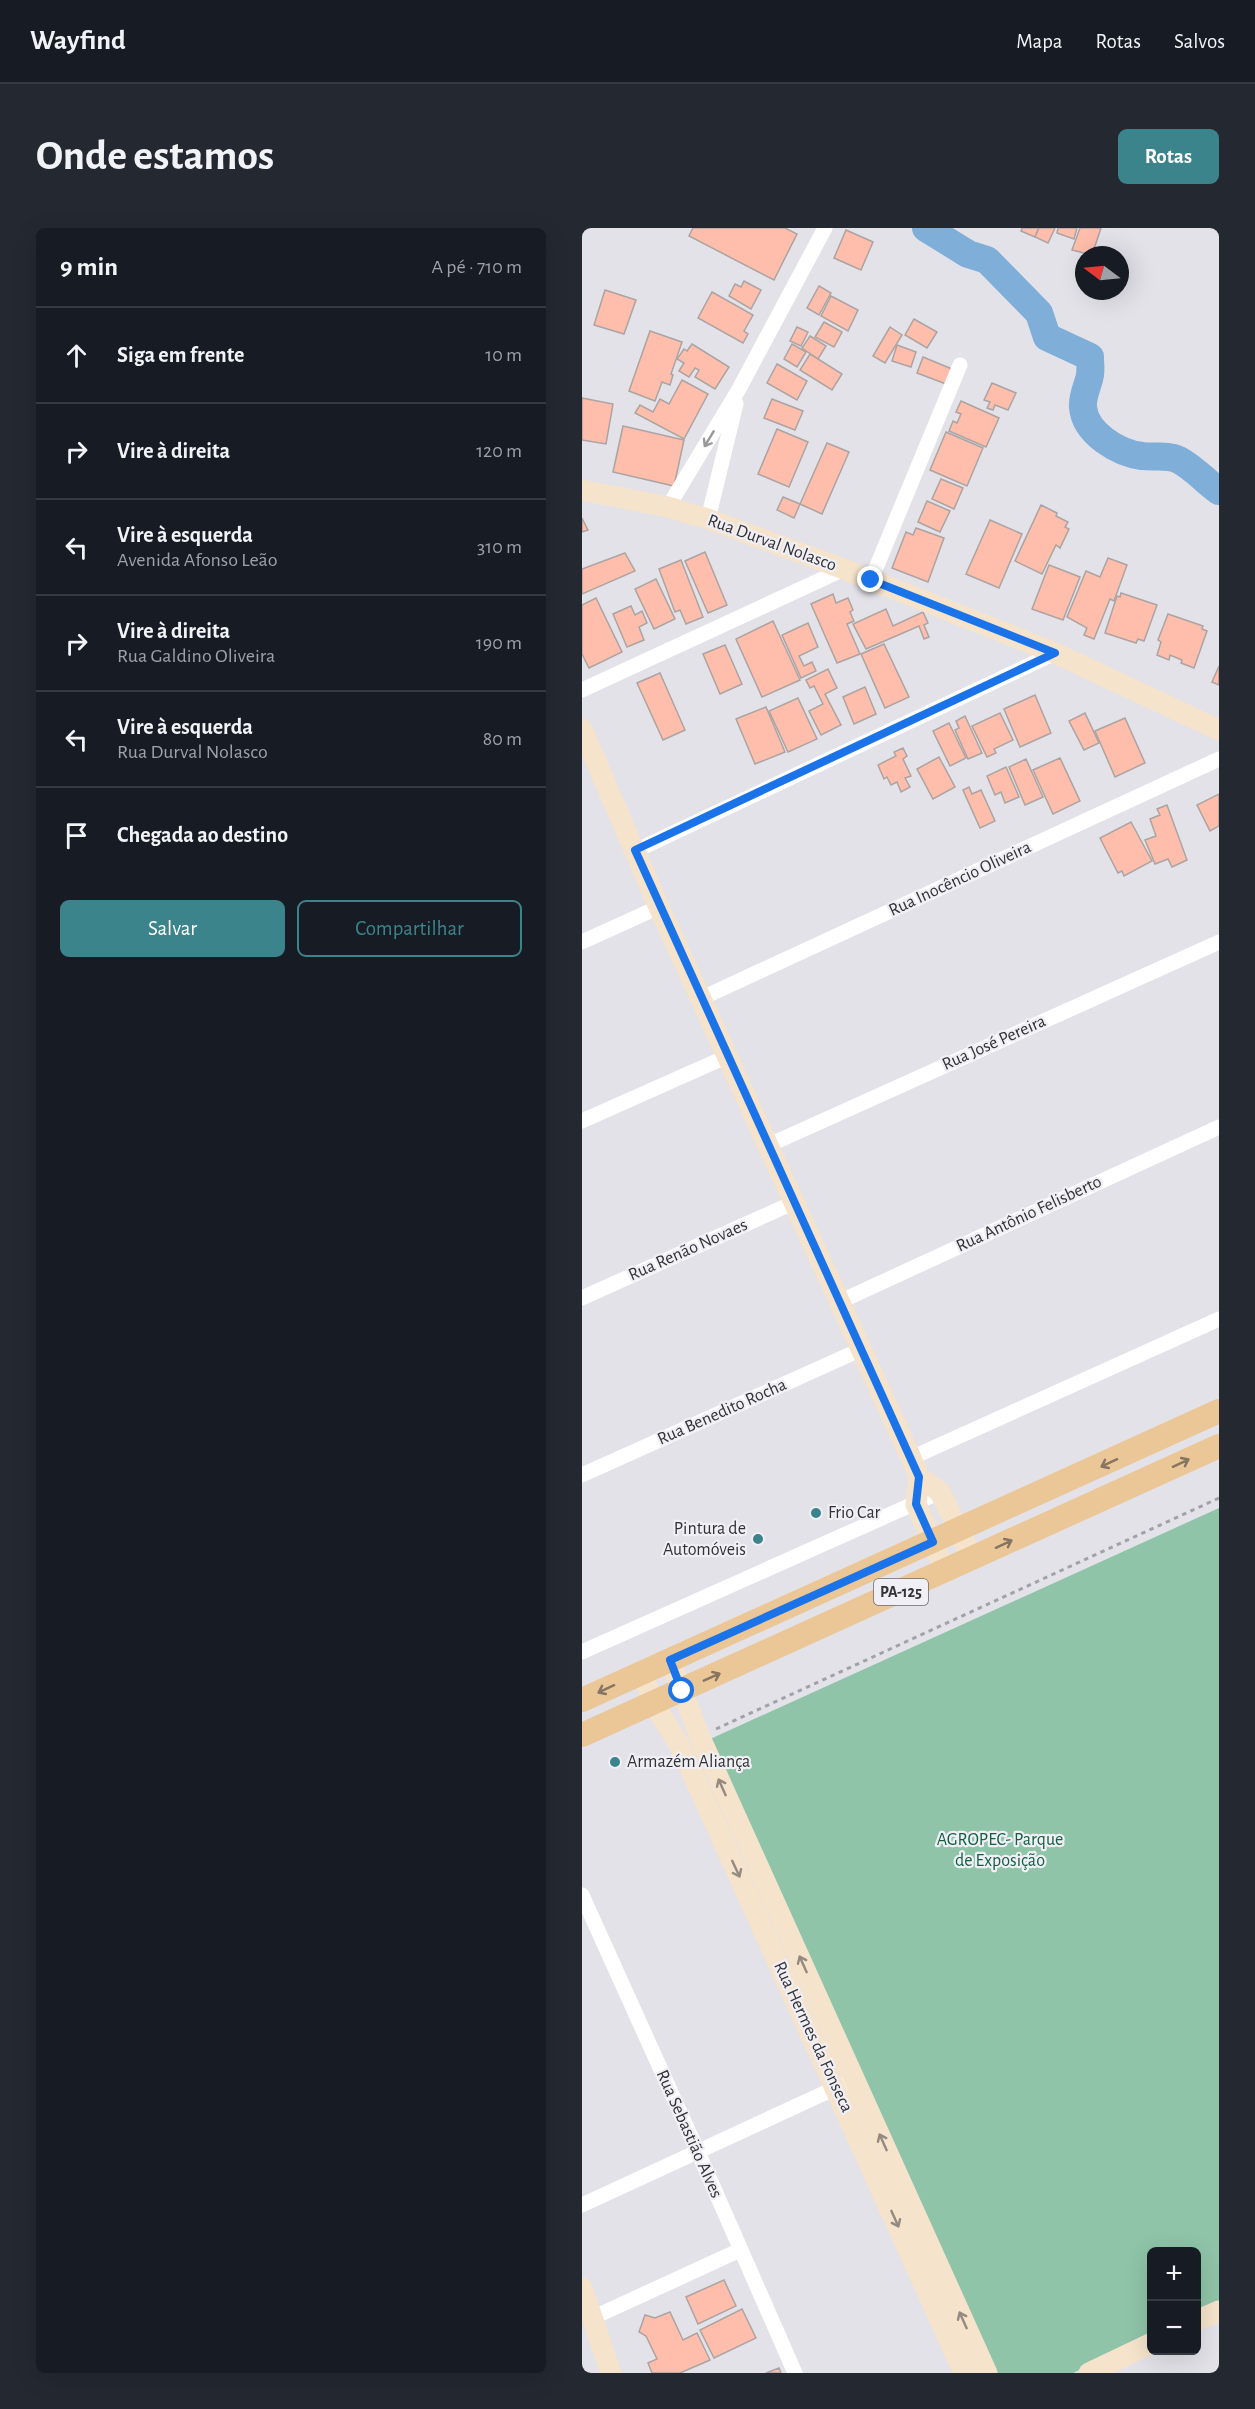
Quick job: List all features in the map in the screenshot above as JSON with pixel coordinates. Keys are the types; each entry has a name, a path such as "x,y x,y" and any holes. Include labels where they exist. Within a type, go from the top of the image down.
{"main road":[{"name":"PA-125","path":"582,1700 1219,1411"},
{"name":"PA-125","path":"582,1736 1219,1446"},
{"path":"1082,1475 1094,1503"}],"street":[{"path":"668,507 739,389 825,228"},
{"path":"871,580 960,365"},
{"path":"708,519 739,389"},
{"name":"Rua Durval Nolasco","path":"582,490 668,507 708,519 844,569 1055,653 1219,730"},
{"path":"582,690 844,569"},
{"path":"635,850 1055,653"},
{"path":"582,729 588,760 635,850 915,1467 940,1492 973,1559"},
{"name":"Rua Inocêncio Oliveira","path":"702,998 1219,759"},
{"path":"582,942 659,907"},
{"name":"Rua José Pereira","path":"769,1145 1219,942"},
{"path":"582,1121 728,1056"},
{"name":"Rua Antônio Felisberto","path":"840,1302 1219,1127"},
{"name":"Rua Renão Novaes","path":"582,1298 795,1202"},
{"path":"915,1467 1219,1319"},
{"name":"Rua Benedito Rocha","path":"582,1475 862,1349"},
{"path":"915,1467 916,1504 946,1572"},
{"path":"582,1652 940,1492"},
{"path":"670,1660 699,1736 845,2084 987,2373"},
{"name":"Rua Hermes da Fonseca","path":"642,1673 654,1704 680,1746 845,2084 964,2373"},
{"name":"Rua Sebastião Alves","path":"582,1895 795,2373"},
{"path":"582,2205 845,2084"},
{"path":"592,2318 740,2250"},
{"path":"582,2288 611,2373"},
{"path":"1201,2319 1219,2311"},
{"path":"1089,2373 1147,2345"}],"path":[{"path":"713,1730 1219,1498"}],"green space":[{"name":"AGROPEC- Parque de Exposição","path":"1219,1508 1219,2303 1201,2312 1201,2247 1147,2247 1147,2338 1073,2373 997,2373 708,1740"}],"building":[{"path":"693,228 785,228 797,234 774,280 689,236"},
{"path":"1022,228 1039,228 1035,237 1021,231"},
{"path":"1039,228 1055,228 1048,243 1035,237"},
{"path":"1058,228 1077,228 1074,239 1057,233"},
{"path":"1080,228 1101,228 1095,246 1075,246 1075,251 1072,250"},
{"path":"846,230 873,242 861,270 834,258"},
{"path":"744,281 761,290 751,309 729,296 735,284 741,287"},
{"path":"819,286 831,293 819,315 807,308"},
{"path":"605,290 636,300 624,334 594,325"},
{"path":"712,292 753,315 744,331 748,334 743,343 698,318"},
{"path":"831,296 858,310 848,331 821,316"},
{"path":"914,319 937,332 927,348 905,335"},
{"path":"824,322 842,332 834,347 815,337"},
{"path":"797,327 808,332 801,346 790,341"},
{"path":"890,327 902,335 885,363 873,356"},
{"path":"650,331 682,342 671,374 673,375 670,385 662,382 655,401 629,391"},
{"path":"810,336 826,346 818,359 802,348"},
{"path":"692,344 729,367 715,389 695,377 699,370 695,368 689,377 679,371 684,363 677,359 684,349 687,351"},
{"path":"792,344 806,352 797,367 784,359"},
{"path":"897,345 916,352 911,367 892,361"},
{"path":"810,354 842,374 832,390 800,370"},
{"path":"923,357 952,369 946,384 917,373"},
{"path":"777,364 807,381 797,400 767,383"},
{"path":"682,380 708,394 684,439 635,413 640,405 653,412 660,399 669,404"},
{"path":"992,383 1016,393 1008,410 995,405 993,410 987,408 990,402 984,400"},
{"path":"582,398 613,404 606,444 582,440"},
{"path":"772,399 803,411 795,430 764,418"},
{"path":"961,401 999,418 986,447 949,431 953,421 957,423 961,414 956,412"},
{"path":"623,426 684,440 674,486 613,472"},
{"path":"777,429 808,442 789,487 758,474"},
{"path":"946,432 983,448 967,486 930,470"},
{"path":"827,443 849,452 822,514 800,504"},
{"path":"941,479 963,488 954,509 932,499"},
{"path":"783,497 800,504 794,518 777,510"},
{"path":"927,501 950,511 940,532 918,522"},
{"path":"1041,505 1068,522 1065,527 1069,529 1060,548 1056,545 1042,574 1015,561"},
{"path":"582,518 588,530 582,532"},
{"path":"990,520 1022,534 999,588 966,574"},
{"path":"916,528 944,538 928,582 892,568 906,532 913,535"},
{"path":"705,552 727,605 708,613 685,561"},
{"path":"625,553 635,571 582,594 582,569"},
{"path":"1108,558 1127,565 1114,601 1110,599 1094,639 1084,635 1087,628 1067,617 1086,571 1100,577"},
{"path":"681,560 703,617 686,624 680,610 675,612 659,569"},
{"path":"1049,565 1080,577 1063,620 1032,609"},
{"path":"656,579 675,619 654,629 635,589"},
{"path":"1121,593 1157,605 1144,641 1138,639 1136,643 1105,633 1117,596 1120,597"},
{"path":"833,594 836,603 848,598 853,610 850,612 854,621 847,624 860,654 837,663 811,604"},
{"path":"596,598 622,652 589,668 582,654 582,605"},
{"path":"631,606 635,615 642,611 647,623 639,627 644,640 627,647 613,614"},
{"path":"886,609 893,626 923,612 928,623 924,625 929,637 924,639 919,626 866,649 853,624"},
{"path":"1168,614 1203,626 1202,629 1207,631 1194,668 1170,655 1169,660 1157,655 1161,642 1158,640"},
{"path":"773,621 800,680 762,697 736,639"},
{"path":"808,623 818,647 799,656 804,666 812,662 816,671 801,678 782,635"},
{"path":"884,644 909,697 885,708 861,654"},
{"path":"725,645 742,684 720,694 703,654"},
{"path":"1219,666 1219,685 1212,682"},
{"path":"828,669 837,688 825,694 841,725 821,735 809,711 823,704 814,686 810,688 806,680"},
{"path":"660,673 685,730 663,740 637,683"},
{"path":"865,687 876,714 854,724 843,697"},
{"path":"1035,695 1051,733 1020,747 1004,709"},
{"path":"798,698 817,739 788,752 769,711"},
{"path":"766,707 785,752 755,764 736,719"},
{"path":"1000,713 1013,740 994,749 996,753 987,757 972,726"},
{"path":"1085,713 1099,743 1084,750 1069,721"},
{"path":"965,716 982,753 968,759 955,730 959,728 956,721"},
{"path":"1125,718 1145,763 1115,777 1095,731"},
{"path":"949,723 966,758 950,766 933,731"},
{"path":"903,748 907,756 903,759 911,776 905,778 910,787 901,792 897,782 891,785 887,777 884,779 878,765 896,756 894,752"},
{"path":"939,757 955,787 933,799 917,769"},
{"path":"1060,758 1080,801 1053,814 1033,770"},
{"path":"1026,759 1043,797 1025,805 1009,767"},
{"path":"1006,767 1019,797 1005,803 1001,792 995,795 987,776"},
{"path":"969,787 972,794 981,790 995,821 980,828 963,790"},
{"path":"1219,794 1219,826 1210,831 1197,805"},
{"path":"1167,805 1187,860 1172,867 1168,859 1155,864 1145,840 1156,836 1150,819 1160,815 1157,809"},
{"path":"1131,822 1152,861 1124,876 1122,871 1118,873 1100,838"},
{"path":"724,2280 736,2306 698,2324 686,2297"},
{"path":"742,2309 756,2338 714,2358 700,2330"},
{"path":"670,2312 683,2340 697,2333 710,2360 680,2373 652,2373 648,2363 657,2359 646,2336 639,2332 645,2315 655,2318"},
{"path":"779,2368 781,2373 766,2373"}],"waterway":[{"path":"926,228 968,254 987,260 1039,313 1047,337 1090,357 1090,375 1083,407 1085,416 1096,433 1123,451 1179,460 1219,491"}],"place":[{"name":"Frio Car","path":"816,1513"},
{"name":"Pintura de Automóveis","path":"758,1539"},
{"name":"Armazém Aliança","path":"615,1762"}],"route":[{"path":"682,1691 670,1660 933,1542 916,1504 919,1477 635,850 1055,653 871,580"}]}
